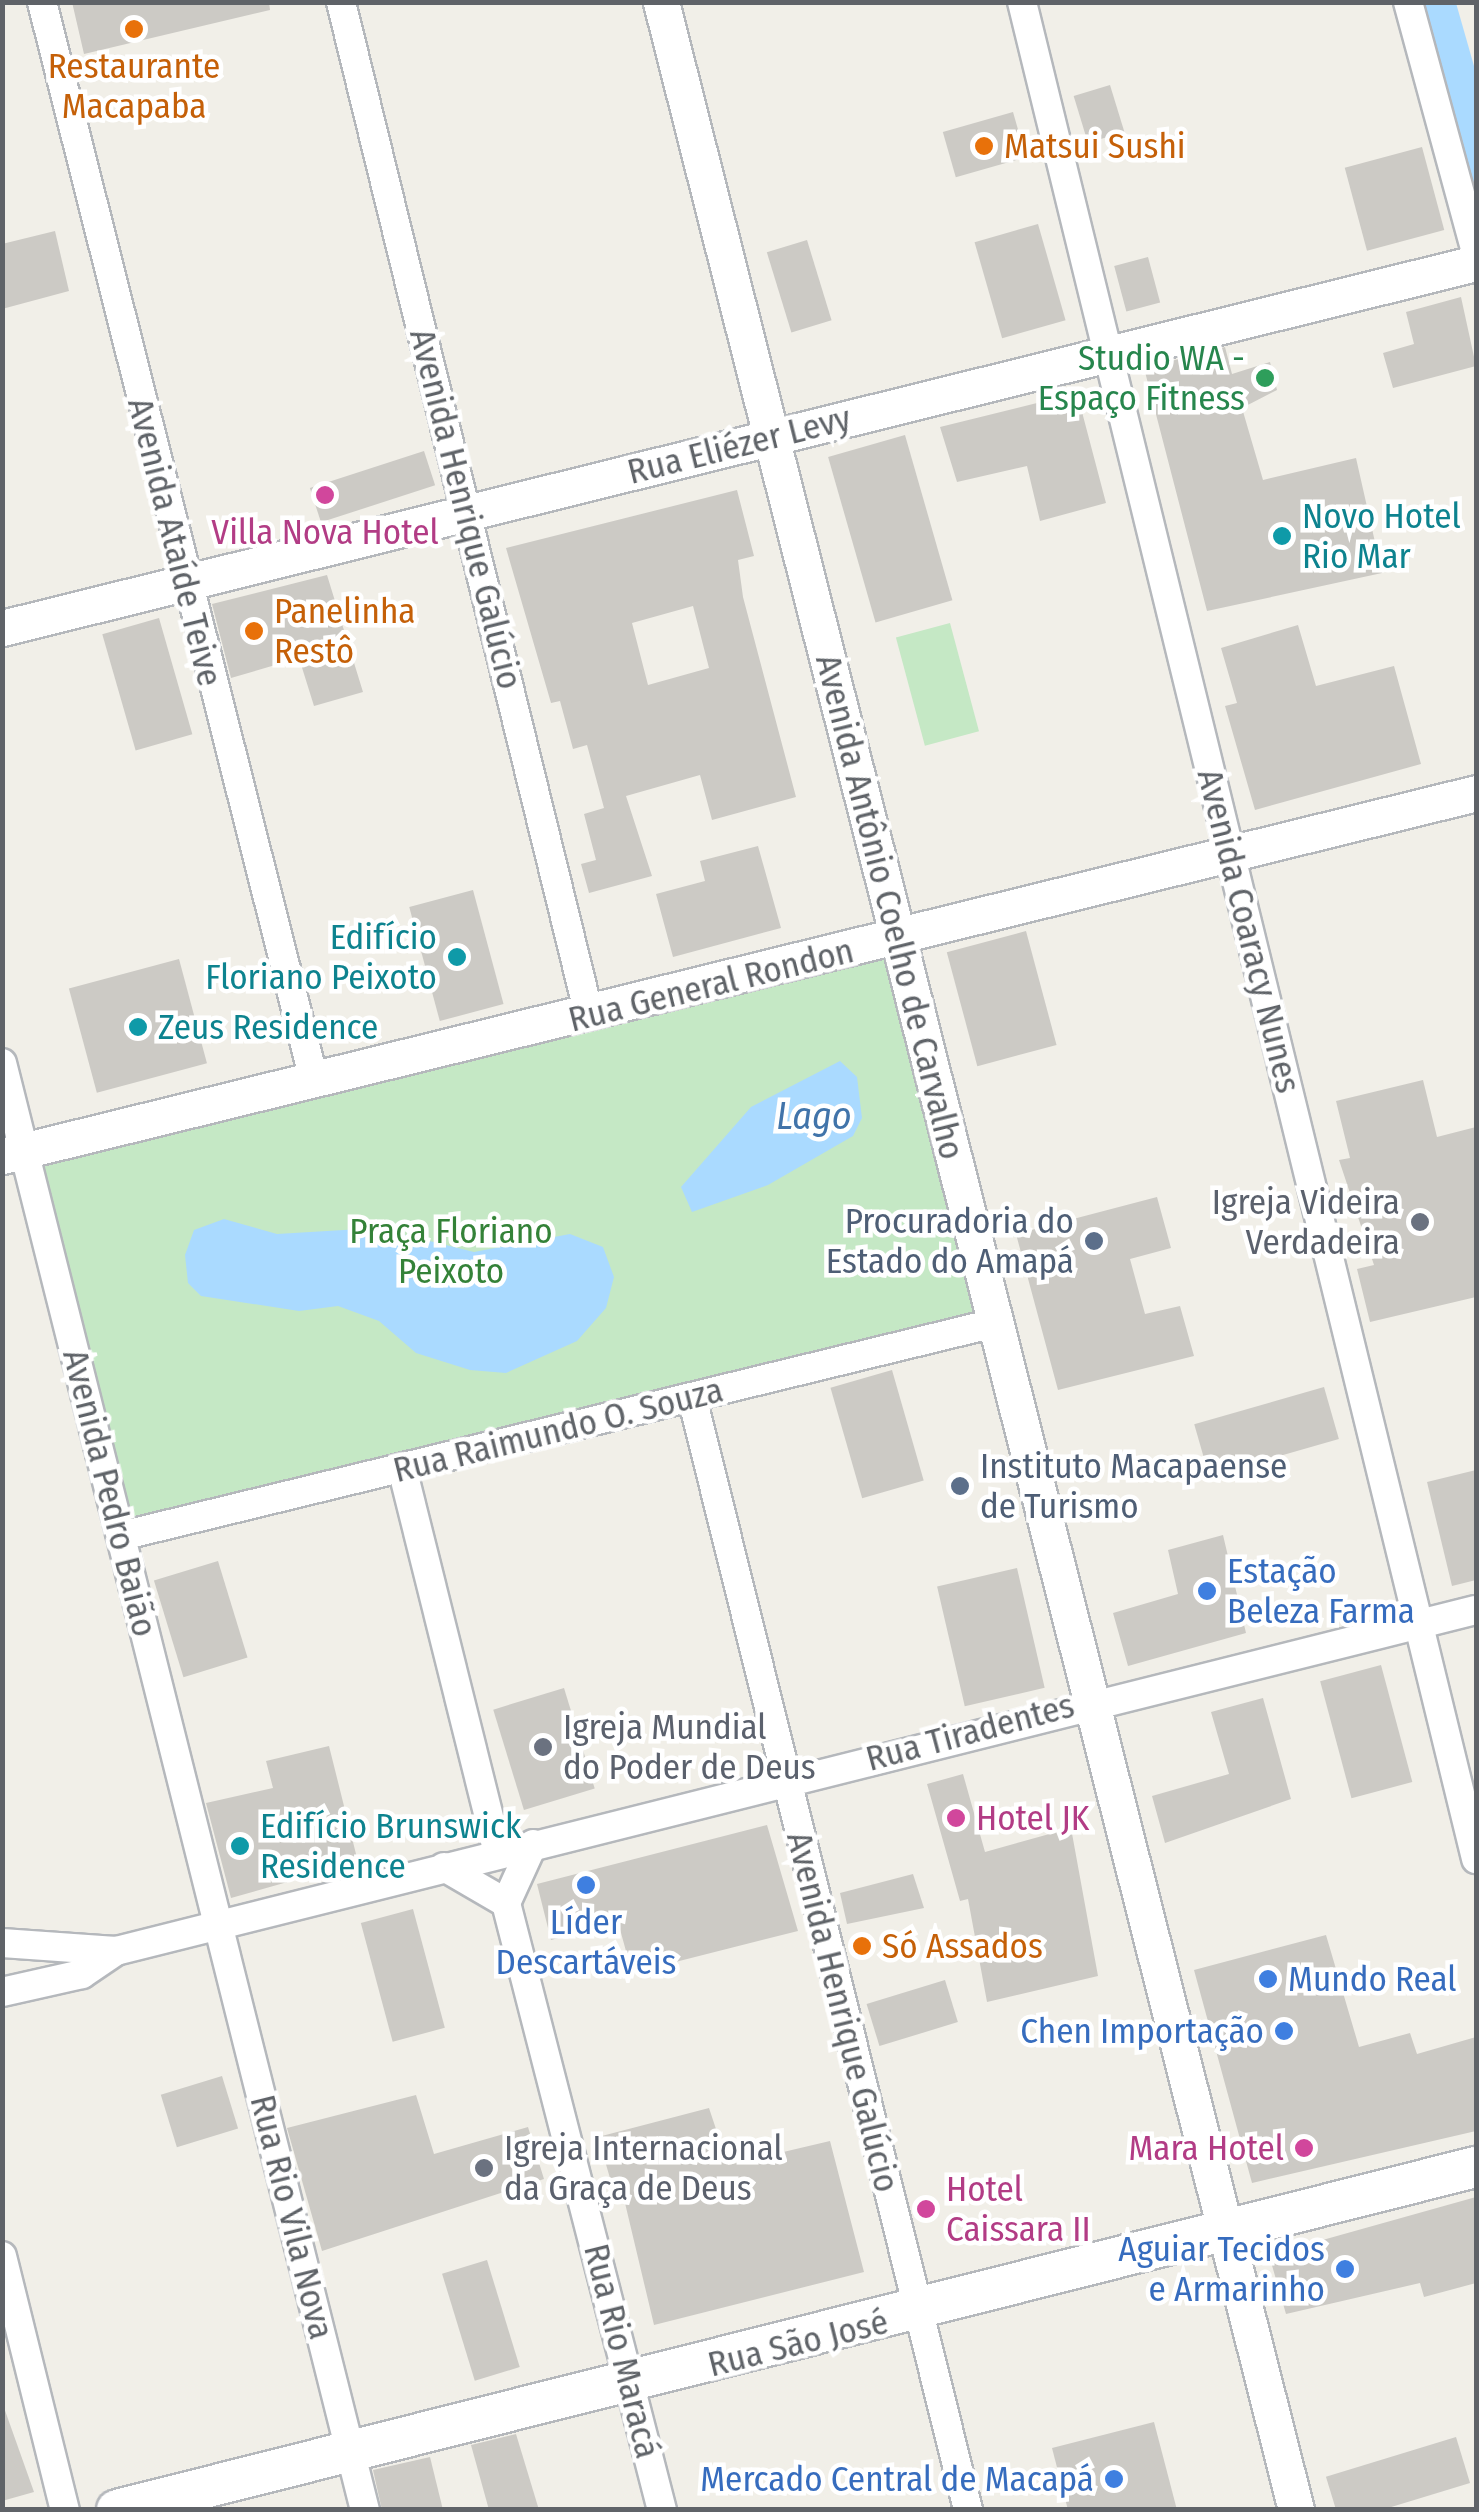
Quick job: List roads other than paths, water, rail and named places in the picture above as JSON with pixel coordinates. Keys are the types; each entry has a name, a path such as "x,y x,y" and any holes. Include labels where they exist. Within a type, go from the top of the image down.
{"main road":[{"name":"Rua São José","path":"118,2510 631,2385 1476,2166"}],"street":[{"name":"Avenida Ataíde Teive","path":"42,2 184,583 314,1080"},
{"name":"Avenida Henrique Galúcio","path":"342,2 589,1015"},
{"name":"Avenida Antônio Coelho de Carvalho","path":"661,2 1296,2510"},
{"name":"Avenida Coaracy Nunes","path":"1022,2 1476,1859"},
{"path":"1408,2 1476,252"},
{"name":"Rua Eliézer Levy","path":"2,628 1476,263"},
{"name":"Rua General Rondon","path":"14,1154 898,940 1476,793"},
{"name":"Avenida Pedro Baião","path":"2,1063 14,1154 121,1536 218,1924"},
{"name":"Rua Raimundo O. Souza","path":"121,1536 995,1323"},
{"name":"Avenida Henrique Galúcio","path":"692,1397 915,2313 968,2510"},
{"path":"402,1468 498,1853"},
{"name":"Rua Tiradentes","path":"2,1942 116,1950 1091,1701 1476,1610"},
{"path":"444,1867 506,1903 533,1844"},
{"name":"Rua Rio Maracá","path":"506,1903 662,2510"},
{"name":"Rua Rio Vila Nova","path":"218,1924 365,2510"},
{"name":"Rua Tiradentes","path":"2,1992 82,1974 116,1950"},
{"path":"2,2256 66,2510"}],"water":[{"path":"1424,3 1456,3 1476,73 1476,216"},
{"name":"Lago","path":"840,1061 857,1077 862,1118 853,1136 768,1185 692,1212 681,1187 751,1107"},
{"path":"224,1219 277,1234 377,1228 474,1252 570,1234 603,1247 614,1277 606,1308 577,1341 506,1373 470,1370 416,1353 379,1321 338,1306 299,1311 201,1296 188,1283 185,1255 194,1230"}],"place":[{"name":"Restaurante Macapaba","path":"134,29"},
{"name":"Matsui Sushi","path":"984,146"},
{"name":"Studio WA - Espaço Fitness","path":"1265,378"},
{"name":"Villa Nova Hotel","path":"325,495"},
{"name":"Novo Hotel Rio Mar","path":"1282,536"},
{"name":"Panelinha Restô","path":"254,631"},
{"name":"Edifício Floriano Peixoto","path":"457,957"},
{"name":"Zeus Residence","path":"138,1027"},
{"name":"Igreja Videira Verdadeira","path":"1420,1222"},
{"name":"Procuradoria do Estado do Amapá","path":"1094,1241"},
{"name":"Instituto Macapaense de Turismo","path":"960,1486"},
{"name":"Estação Beleza Farma","path":"1207,1591"},
{"name":"Igreja Mundial do Poder de Deus","path":"543,1747"},
{"name":"Hotel JK","path":"956,1818"},
{"name":"Edifício Brunswick Residence","path":"240,1846"},
{"name":"Líder Descartáveis","path":"586,1885"},
{"name":"Só Assados","path":"862,1946"},
{"name":"Mundo Real","path":"1268,1979"},
{"name":"Chen Importação","path":"1284,2031"},
{"name":"Mara Hotel","path":"1304,2148"},
{"name":"Igreja Internacional da Graça de Deus","path":"484,2168"},
{"name":"Hotel Caissara II","path":"926,2209"},
{"name":"Aguiar Tecidos e Armarinho","path":"1345,2269"},
{"name":"Mercado Central de Macapá","path":"1114,2479"}],"park label":[{"name":"Praça Floriano Peixoto","path":"451,1251"}]}
